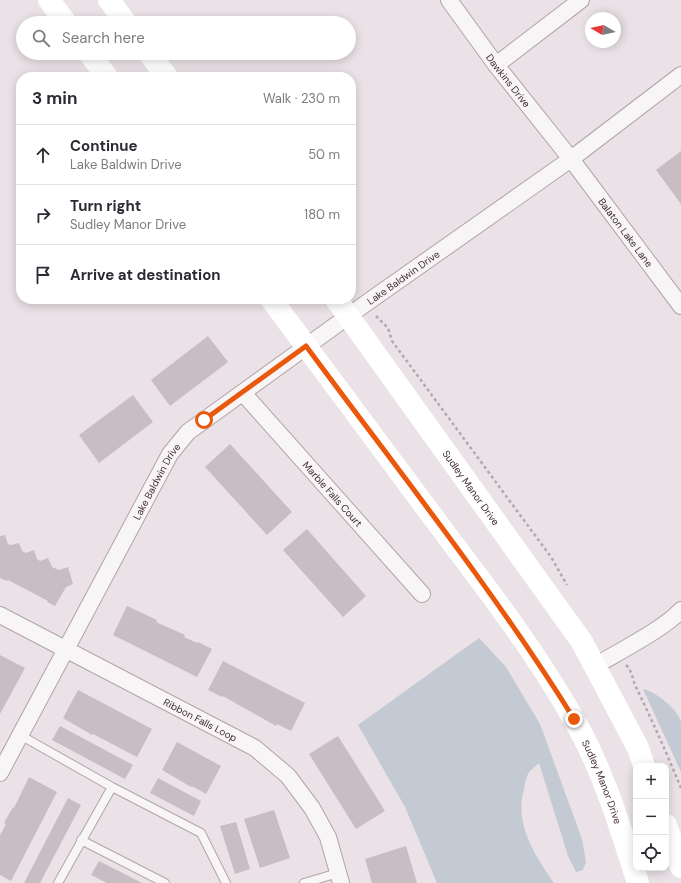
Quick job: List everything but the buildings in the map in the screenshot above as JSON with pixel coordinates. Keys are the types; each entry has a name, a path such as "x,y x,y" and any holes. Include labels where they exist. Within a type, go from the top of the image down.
{"main road":[{"path":"49,0 61,16"},
{"path":"109,0 121,16"},
{"path":"94,60 102,72"},
{"path":"154,60 163,72"},
{"name":"Sudley Manor Drive","path":"276,304 497,602 574,719 614,809 638,883"},
{"name":"Sudley Manor Drive","path":"340,304 582,642 638,748 643,763"},
{"path":"669,833 681,867"}],"street":[{"name":"Dawkins Drive","path":"449,0 496,65 571,159"},
{"path":"496,65 581,0"},
{"name":"Lake Baldwin Drive","path":"0,773 170,454 188,432 348,316 571,159 681,75"},
{"name":"Balaton Lake Lane","path":"571,159 681,306"},
{"name":"Marble Falls Court","path":"243,393 422,594"},
{"path":"595,666 658,628 676,616 681,610"},
{"name":"Ribbon Falls Loop","path":"0,615 255,748 288,776 312,808 328,837 339,878"}],"lane":[{"path":"20,735 112,787 201,832 226,883"},
{"path":"58,883 112,787"},
{"path":"81,840 165,883"},
{"path":"304,883 339,878"}],"path":[{"path":"388,328 392,341 551,557 569,589"},
{"path":"634,684 660,736 681,788"}],"shaded area":[{"path":"479,638 506,667 540,724 582,839 586,862 583,870 576,872 568,856 539,763 530,771 527,777 522,802 522,815 528,839 540,862 554,883 437,883 405,807 358,725"},
{"path":"643,689 648,690 660,697 671,706 679,717 681,722 681,772"}],"route":[{"path":"204,420 237,398 306,346 497,602 543,669 574,719"}]}
